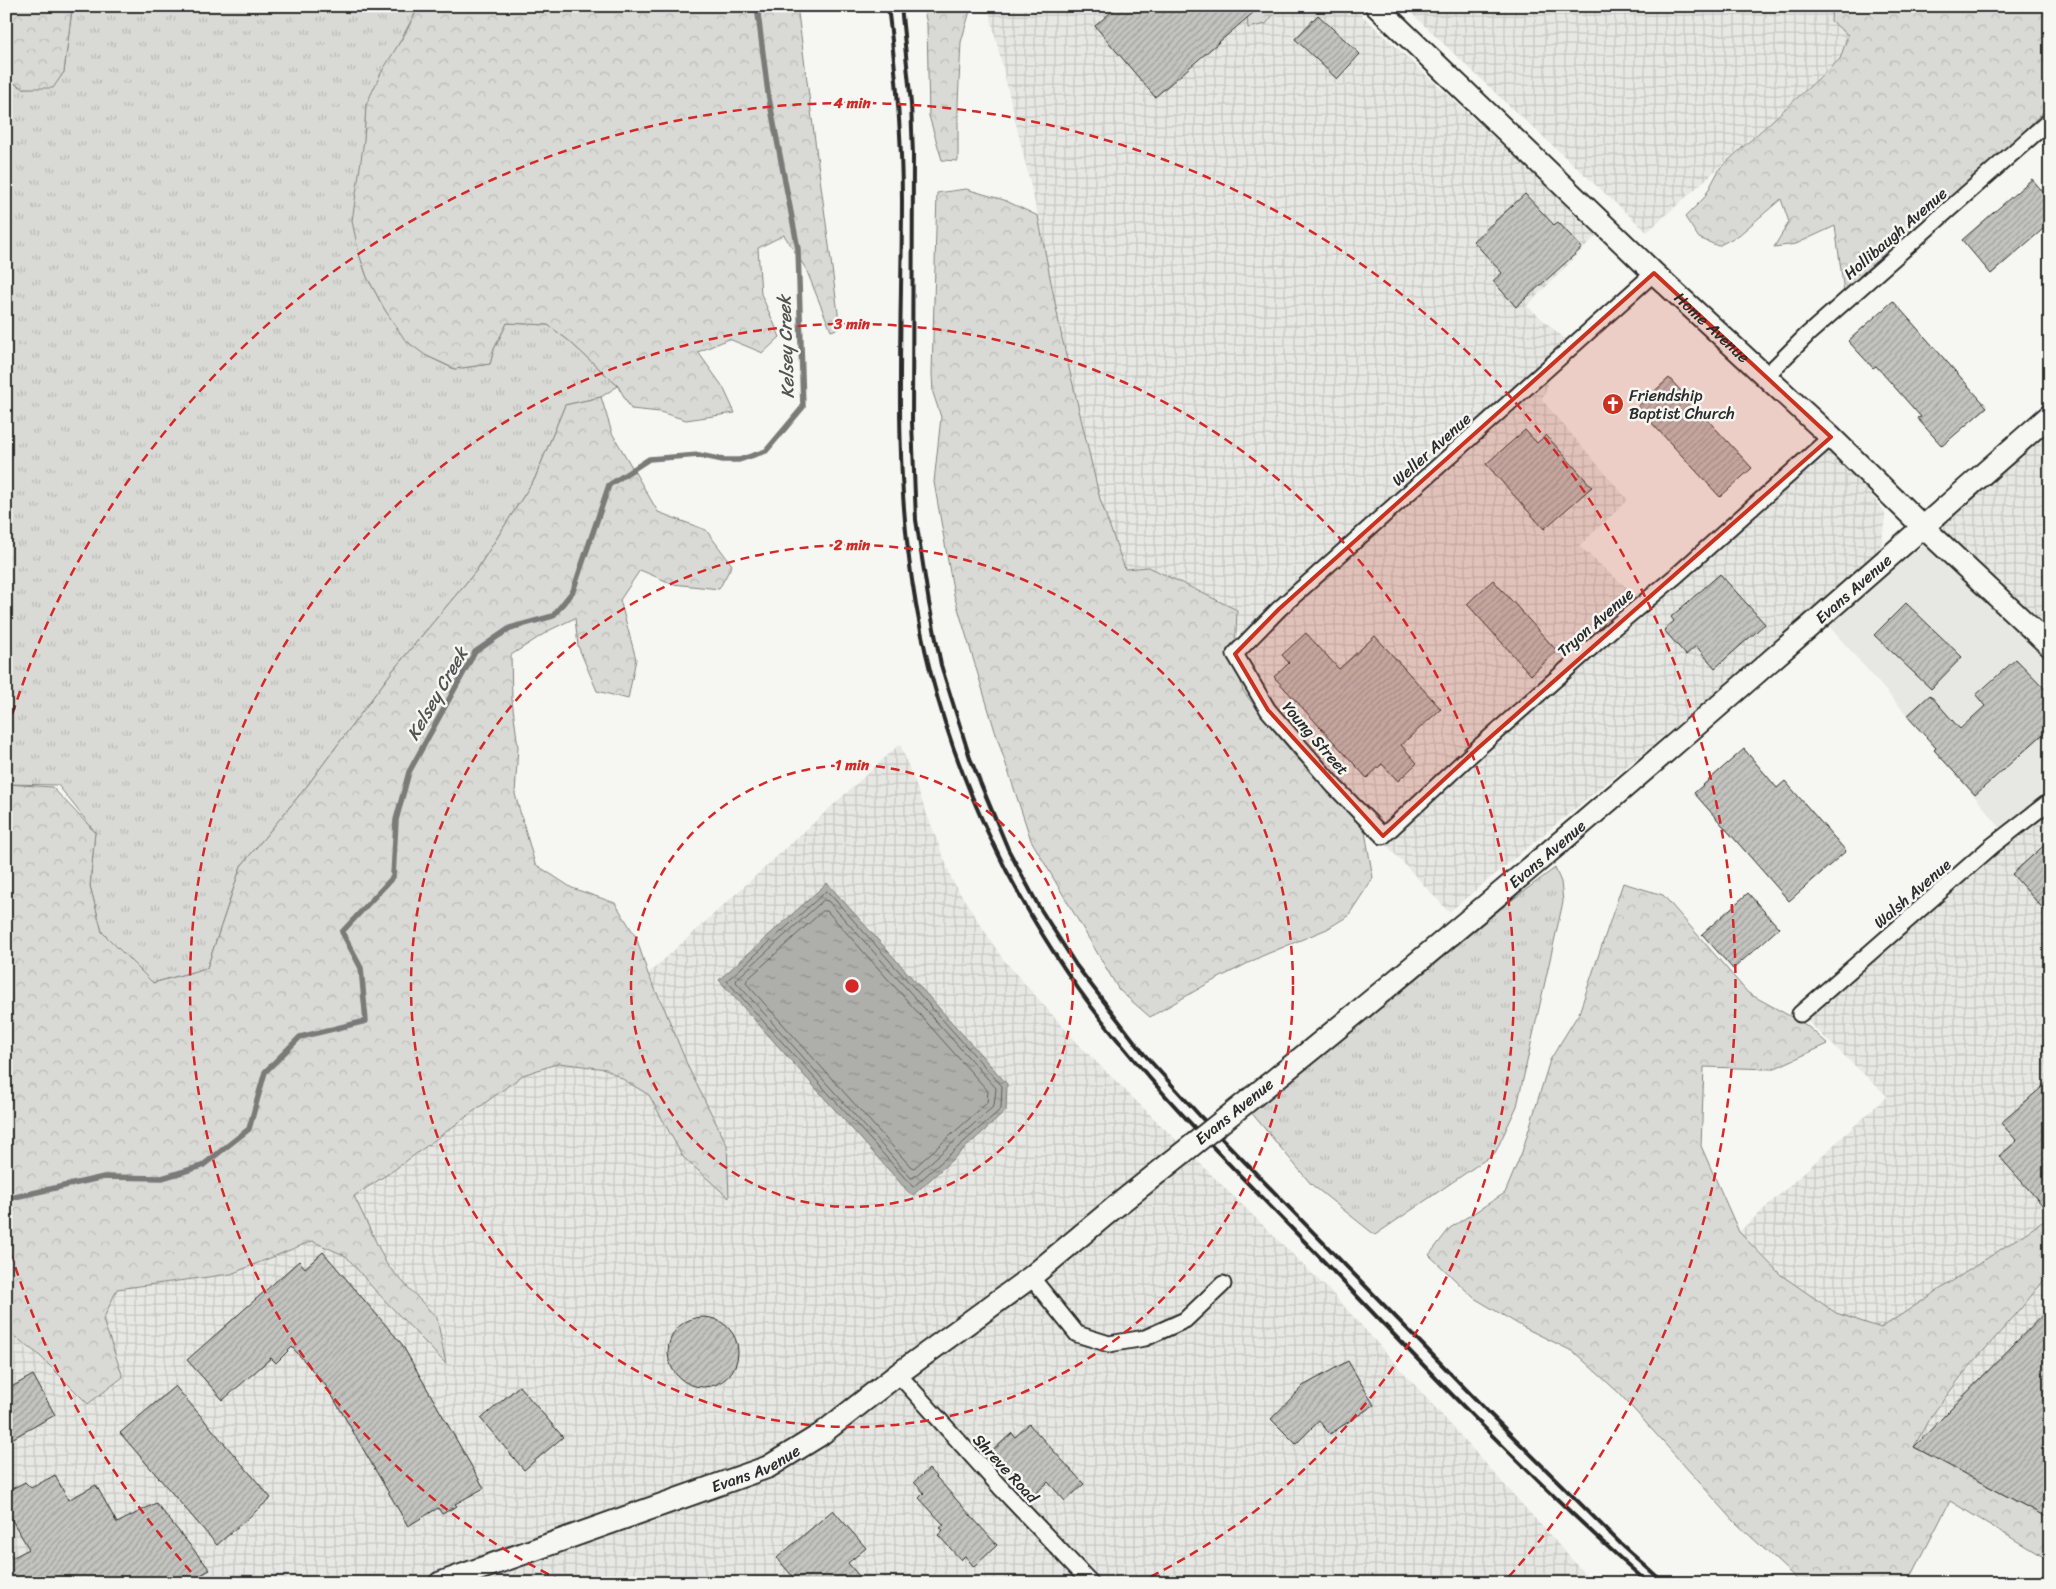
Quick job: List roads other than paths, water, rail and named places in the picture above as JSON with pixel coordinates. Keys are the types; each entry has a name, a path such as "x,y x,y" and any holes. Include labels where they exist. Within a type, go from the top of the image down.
{"street":[{"name":"Home Avenue","path":"1376,6 1654,273 1831,437 1923,527 2050,646"},
{"name":"Hollibaugh Avenue","path":"1766,376 1808,334 2050,120"},
{"name":"Weller Avenue","path":"1235,654 1279,609 1654,273"},
{"name":"Evans Avenue","path":"440,1583 768,1467 820,1435 898,1374 1031,1277 1366,1005 1563,840 2050,415"},
{"name":"Tryon Avenue","path":"1384,836 1485,741 1611,630 1678,575 1831,437"},
{"name":"Young Street","path":"1235,654 1268,710 1334,786 1384,836"},
{"name":"Walsh Avenue","path":"1800,1014 1992,846 2050,801"},
{"path":"1031,1277 1077,1334 1109,1344 1145,1338 1185,1320 1223,1284"},
{"name":"Shreve Road","path":"898,1374 1000,1487 1091,1583"}],"water":[{"path":"827,883 1007,1084 1006,1111 912,1196 719,980"}],"waterway":[{"name":"Kelsey Creek","path":"6,1199 104,1177 162,1178 202,1166 249,1129 265,1072 300,1037 366,1021 361,968 342,932 393,877 396,820 409,772 475,652 510,628 553,616 573,591 609,485 649,459 699,455 723,460 739,460 766,451 803,407 798,249 768,93 757,6"}],"railway":[{"path":"888,6 901,151 900,438 906,533 924,646 941,711 963,774 989,836 1020,896 1054,953 1093,1009 1135,1061 1232,1167 1487,1430 1566,1508 1648,1583"},
{"path":"901,6 911,104 913,155 912,423 916,520 941,665 970,758 1008,849 1038,905 1076,965 1144,1054 1201,1117 1491,1415 1621,1544 1664,1583"}],"place":[{"name":"Friendship Baptist Church","path":"1613,404"}]}
